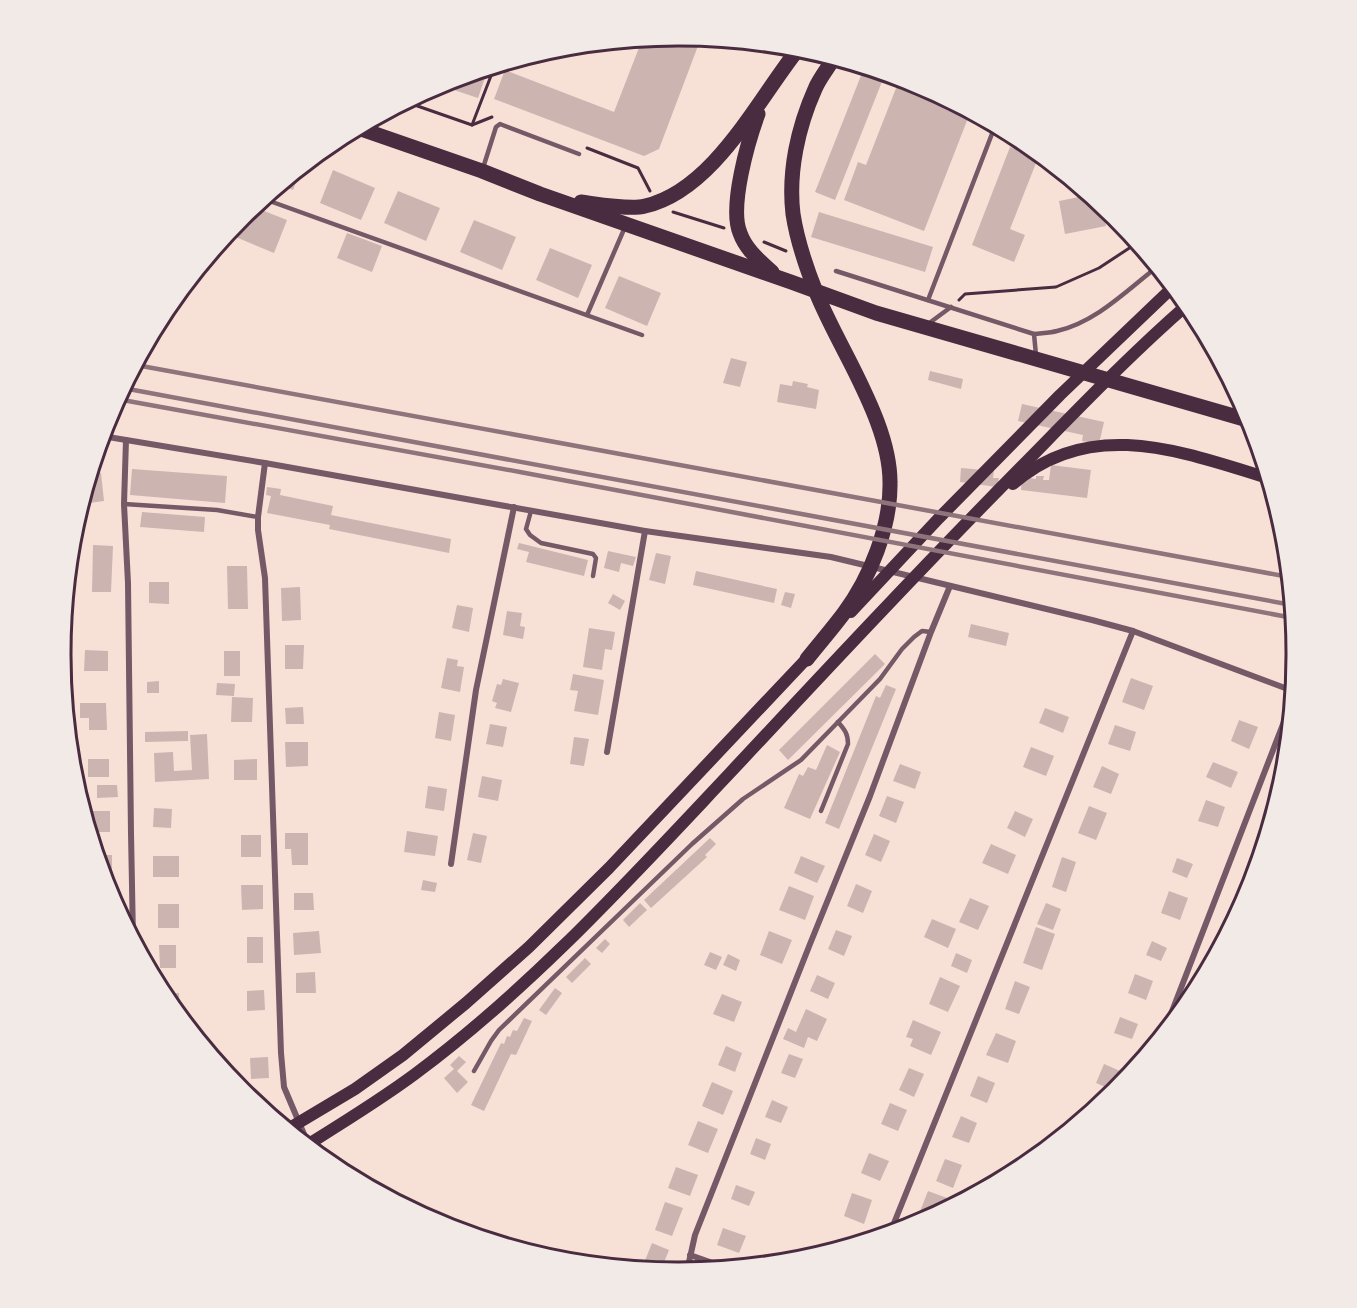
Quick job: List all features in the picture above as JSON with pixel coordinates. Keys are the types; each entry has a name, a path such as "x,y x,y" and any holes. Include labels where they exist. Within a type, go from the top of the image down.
{"highway":[{"path":"540,194 612,206 643,207 669,198 701,175 726,147 793,57"},
{"path":"807,659 845,612 866,577 880,542 888,511 890,481 887,455 878,424 865,391 817,294 803,255 793,214 793,171 800,130 815,88 829,65"},
{"path":"763,100 748,140 736,217 739,232 751,252 774,274 791,282"},
{"path":"369,132 876,313 1238,418"}],"main road":[{"path":"295,1125 355,1089 403,1055 529,947 609,868 939,518 1060,395 1167,293"},
{"path":"315,1140 417,1073 481,1021 545,964 625,884 955,534 1076,411 1180,311"},
{"path":"1124,364 1185,317"},
{"path":"955,534 1019,478 1044,463 1070,452 1100,445 1140,445 1181,452 1259,475"}],"street":[{"path":"111,438 645,531 831,557 1132,631 1285,688"},
{"path":"126,440 124,504 128,584 133,920"},
{"path":"266,463 258,530 265,578 281,1053 285,1087 302,1131"},
{"path":"451,864 476,690 514,507"},
{"path":"607,752 645,531"},
{"path":"689,1261 699,1224 870,796 950,586"},
{"path":"895,1221 1132,631"},
{"path":"1175,1004 1281,728"},
{"path":"690,1255 705,1261"}],"lane":[{"path":"482,171 496,127 500,124 579,154"},
{"path":"928,300 992,134"},
{"path":"273,202 642,335"},
{"path":"587,315 626,224"},
{"path":"836,271 1034,334 1057,331 1095,315 1150,272"},
{"path":"923,327 951,308"},
{"path":"1034,334 1037,360"},
{"path":"124,504 217,510 258,517"},
{"path":"531,511 526,530 530,535 541,543 595,555 593,576"},
{"path":"474,1071 490,1041 499,1030 632,901 743,799 801,760 880,679 914,637 922,631 931,632"},
{"path":"821,811 848,744 848,736 838,722"}],"path":[{"path":"472,125 491,77"},
{"path":"417,106 472,125 500,113"},
{"path":"585,147 638,168 656,203 665,210 739,232 793,254"},
{"path":"951,308 965,294 1056,287 1099,268 1130,248"}],"building":[{"path":"698,47 659,149 644,156 494,99 504,72 508,71 614,112 639,48"},
{"path":"861,75 882,82 835,200 815,192"},
{"path":"485,78 478,98 454,90"},
{"path":"896,87 967,120 924,231 844,200 858,162 866,165"},
{"path":"1010,147 1017,150 1036,163 1010,229 1025,235 1014,262 972,245"},
{"path":"333,170 375,188 361,220 320,203"},
{"path":"398,191 440,208 426,241 384,223"},
{"path":"1079,197 1105,221 1106,226 1065,234 1059,201"},
{"path":"263,211 287,220 274,253 237,237"},
{"path":"819,212 933,247 925,272 811,237"},
{"path":"474,220 516,237 502,270 460,252"},
{"path":"347,233 382,246 372,272 337,258"},
{"path":"550,248 592,265 578,298 536,280"},
{"path":"619,276 661,293 647,326 605,308"},
{"path":"731,358 747,362 740,387 723,383"},
{"path":"930,371 963,379 961,389 928,380"},
{"path":"793,381 808,384 807,387 819,390 816,409 777,402 780,384 792,386"},
{"path":"1022,404 1104,422 1099,444 1082,441 1083,435 1018,421"},
{"path":"1051,465 1091,470 1087,498 1021,490 1022,477 1036,479 1036,476 1044,476 1043,480 1049,480"},
{"path":"961,468 994,471 993,478 999,478 998,482 1012,489 960,482"},
{"path":"132,469 227,476 225,503 130,495"},
{"path":"99,473 101,473 104,501 91,503 92,497"},
{"path":"267,487 281,489 280,495 333,506 331,515 451,539 449,553 329,529 330,525 267,513 271,496 266,495"},
{"path":"142,512 205,517 204,532 140,527"},
{"path":"519,543 588,560 584,576 526,562 529,552 517,549"},
{"path":"93,545 113,546 111,592 92,592"},
{"path":"608,551 636,557 633,566 621,563 619,572 604,568"},
{"path":"656,553 671,556 665,584 649,580"},
{"path":"227,566 247,566 248,609 228,609"},
{"path":"696,571 777,589 774,603 693,585"},
{"path":"149,582 169,582 169,604 149,603"},
{"path":"300,587 301,620 282,621 281,588"},
{"path":"785,592 795,594 791,608 781,605"},
{"path":"613,594 625,601 620,610 608,603"},
{"path":"457,605 473,608 469,632 452,628"},
{"path":"507,611 522,613 520,626 525,627 523,639 503,635"},
{"path":"971,624 1009,633 1006,646 968,637"},
{"path":"589,628 615,632 612,650 605,649 602,670 583,667"},
{"path":"285,645 304,645 303,669 285,669"},
{"path":"85,650 108,651 108,671 84,671"},
{"path":"224,651 240,651 240,676 224,676"},
{"path":"875,654 885,664 788,760 779,750"},
{"path":"447,658 458,660 457,666 464,667 460,692 441,688"},
{"path":"573,674 604,680 598,715 574,711 578,691 570,690"},
{"path":"1131,678 1153,686 1144,710 1122,702"},
{"path":"503,679 519,683 511,712 495,708 497,703 492,701 497,684 501,685"},
{"path":"159,681 159,693 147,693 147,682"},
{"path":"217,683 235,684 234,696 216,695"},
{"path":"886,685 896,689 839,829 825,823 876,696 880,698"},
{"path":"232,697 253,698 252,722 231,722"},
{"path":"80,703 106,703 107,730 89,730 89,718 80,718"},
{"path":"303,707 304,724 286,724 285,708"},
{"path":"1045,708 1069,717 1063,733 1039,723"},
{"path":"439,712 455,715 451,741 435,738"},
{"path":"1239,720 1258,727 1249,749 1231,741"},
{"path":"490,724 507,727 503,747 486,744"},
{"path":"1115,725 1136,732 1130,751 1108,744"},
{"path":"188,731 188,741 145,742 145,732"},
{"path":"207,734 209,779 155,782 154,753 173,752 174,771 192,770 190,735"},
{"path":"574,737 589,739 584,766 570,764"},
{"path":"285,742 308,742 308,766 286,767"},
{"path":"827,745 840,752 810,819 784,808 799,774 803,776 808,767 816,770"},
{"path":"1031,747 1054,756 1046,776 1023,767"},
{"path":"88,759 109,759 109,777 88,777"},
{"path":"257,759 257,780 234,780 234,760"},
{"path":"1213,762 1238,772 1231,788 1206,777"},
{"path":"900,764 921,772 915,789 893,781"},
{"path":"1102,766 1119,774 1111,794 1093,787"},
{"path":"482,776 502,780 498,801 478,797"},
{"path":"97,785 117,785 118,797 97,798"},
{"path":"428,786 447,789 444,811 425,808"},
{"path":"887,796 904,802 896,823 879,816"},
{"path":"1206,800 1225,807 1218,827 1198,821"},
{"path":"1089,806 1107,813 1096,840 1078,833"},
{"path":"154,808 172,809 171,828 153,827"},
{"path":"93,811 110,811 110,832 98,832"},
{"path":"1015,811 1033,819 1025,837 1007,828"},
{"path":"407,831 438,836 435,856 404,852"},
{"path":"285,833 308,833 308,865 292,865 291,849 285,849"},
{"path":"473,833 487,836 481,863 467,860"},
{"path":"874,834 890,841 881,862 865,855"},
{"path":"241,835 261,835 261,857 241,857"},
{"path":"710,838 716,844 705,855 707,857 651,908 644,900"},
{"path":"991,844 1016,855 1008,874 982,863"},
{"path":"105,855 112,855 112,873"},
{"path":"153,856 179,856 179,877 153,877"},
{"path":"801,856 825,866 817,883 794,873"},
{"path":"1062,857 1076,862 1066,892 1052,887"},
{"path":"1177,858 1193,864 1187,878 1172,872"},
{"path":"423,880 437,883 435,892 421,890"},
{"path":"856,884 872,891 863,913 847,906"},
{"path":"241,885 263,885 263,909 242,910"},
{"path":"789,886 814,896 805,920 779,910"},
{"path":"1169,891 1188,898 1180,920 1161,913"},
{"path":"294,893 313,893 314,910 294,910"},
{"path":"970,898 989,906 978,930 959,922"},
{"path":"640,903 647,910 629,927 623,920"},
{"path":"1046,903 1061,909 1053,930 1037,924"},
{"path":"158,904 179,904 179,928 158,928"},
{"path":"932,919 956,929 948,948 924,937"},
{"path":"1036,927 1055,934 1042,970 1023,963"},
{"path":"836,930 852,936 844,956 828,949"},
{"path":"319,931 321,953 294,955 293,933"},
{"path":"769,931 792,940 782,964 760,955"},
{"path":"247,937 263,937 263,963 247,963"},
{"path":"605,939 610,944 602,953 596,948"},
{"path":"1152,941 1167,948 1161,961 1146,955"},
{"path":"159,945 176,945 176,968 160,968"},
{"path":"710,952 722,957 716,970 704,965"},
{"path":"956,953 972,960 967,973 951,966"},
{"path":"728,954 740,960 736,971 723,965"},
{"path":"585,958 591,964 572,983 566,977"},
{"path":"315,972 316,993 296,993 296,973"},
{"path":"1135,974 1153,981 1146,1000 1128,993"},
{"path":"817,975 835,983 828,999 810,991"},
{"path":"940,977 960,986 948,1012 929,1004"},
{"path":"1015,981 1030,987 1019,1014 1005,1009"},
{"path":"555,988 562,993 546,1015 539,1010"},
{"path":"264,990 265,1010 247,1011 247,991"},
{"path":"722,994 742,1002 734,1022 713,1014"},
{"path":"806,1009 827,1019 817,1041 808,1037 804,1048 783,1039 788,1028 796,1032"},
{"path":"1120,1017 1138,1024 1132,1039 1114,1033"},
{"path":"524,1018 532,1021 516,1055 511,1054 484,1111 471,1105 501,1043 504,1044 507,1036 510,1037 513,1030 517,1031"},
{"path":"913,1020 941,1032 931,1055 910,1046 913,1039 906,1037"},
{"path":"996,1033 1016,1041 1008,1063 986,1055"},
{"path":"726,1046 742,1053 735,1072 718,1065"},
{"path":"789,1054 803,1059 795,1078 781,1073"},
{"path":"459,1056 466,1062 457,1071 468,1082 457,1093 444,1078 454,1069 450,1065"},
{"path":"268,1057 269,1078 251,1079 250,1058"},
{"path":"1104,1064 1120,1071 1105,1087 1096,1083"},
{"path":"909,1068 924,1074 914,1097 899,1090"},
{"path":"978,1076 995,1083 987,1103 970,1096"},
{"path":"712,1082 733,1091 723,1115 702,1106"},
{"path":"772,1100 788,1107 781,1123 765,1117"},
{"path":"890,1103 907,1110 898,1131 881,1124"},
{"path":"961,1116 977,1123 969,1143 952,1137"},
{"path":"698,1121 718,1129 708,1153 688,1145"},
{"path":"756,1138 771,1144 765,1160 750,1154"},
{"path":"869,1153 889,1161 880,1181 861,1173"},
{"path":"945,1159 962,1165 953,1188 936,1181"},
{"path":"676,1167 698,1175 690,1196 668,1188"},
{"path":"736,1185 755,1192 749,1206 731,1199"},
{"path":"928,1191 948,1198 947,1199 920,1211"},
{"path":"852,1193 872,1200 864,1224 844,1216"},
{"path":"665,1202 683,1208 672,1236 655,1230"},
{"path":"723,1228 746,1236 739,1253 717,1245"},
{"path":"652,1243 669,1250 664,1261 645,1260"}],"railway":[{"path":"144,366 1281,576"},
{"path":"132,390 1284,604"},
{"path":"127,401 520,472 1285,617"}]}
